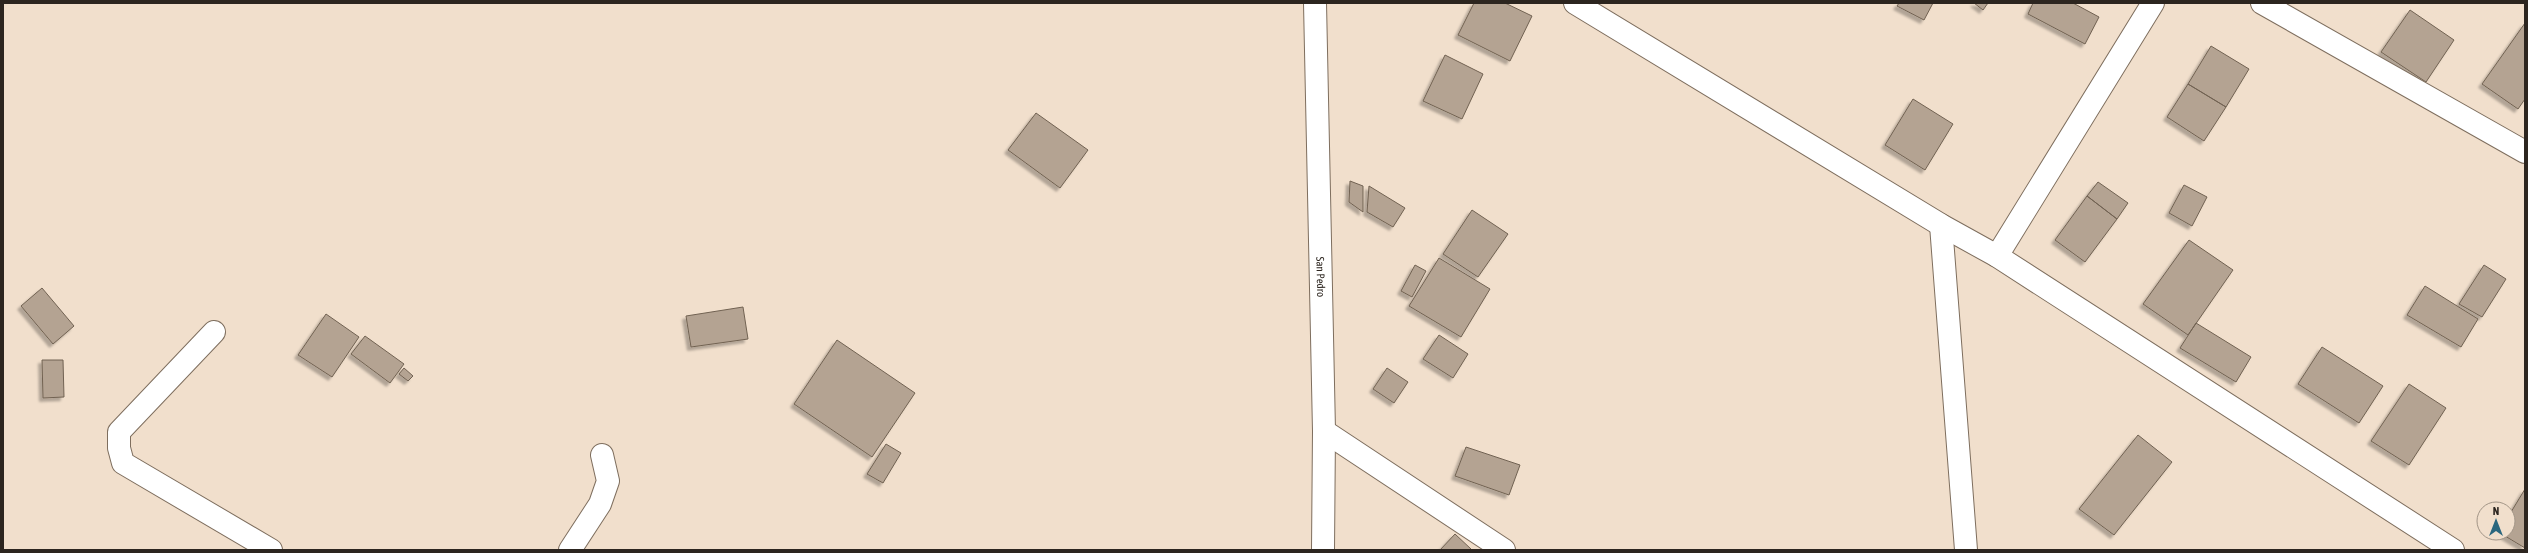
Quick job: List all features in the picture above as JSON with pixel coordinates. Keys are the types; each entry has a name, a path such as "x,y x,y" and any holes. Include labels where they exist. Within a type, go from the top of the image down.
{"street":[{"name":"San Pedro","path":"1315,3 1324,431 1323,550"},
{"path":"1575,3 1941,225 1997,256 2452,550"},
{"path":"1997,256 2153,3"},
{"path":"2262,3 2525,152"},
{"path":"1941,225 1966,550"},
{"path":"214,332 119,432 119,448 124,463 271,550"},
{"path":"1324,431 1504,550"},
{"path":"570,550 600,504 608,481 602,455"}],"building":[{"path":"1474,3 1505,3 1532,16 1510,61 1458,35"},
{"path":"1899,3 1933,3 1924,20 1897,6"},
{"path":"1974,3 1988,3 1983,10"},
{"path":"2033,3 2073,3 2099,17 2085,44 2028,14"},
{"path":"2410,10 2454,40 2426,82 2381,52"},
{"path":"2525,23 2525,99 2518,109 2482,84"},
{"path":"2211,46 2249,69 2226,107 2188,84"},
{"path":"1445,55 1483,74 1462,119 1423,101"},
{"path":"2188,84 2226,107 2204,141 2167,117"},
{"path":"1913,99 1953,124 1925,170 1885,145"},
{"path":"1036,113 1088,150 1060,188 1008,150"},
{"path":"1350,181 1363,186 1363,212 1349,202"},
{"path":"2098,182 2128,203 2117,219 2087,196"},
{"path":"2184,185 2207,197 2192,226 2169,213"},
{"path":"1369,186 1405,208 1393,227 1367,212"},
{"path":"2087,196 2117,219 2085,262 2055,240"},
{"path":"1472,210 1508,234 1478,277 1443,254"},
{"path":"2189,240 2233,270 2188,335 2143,304"},
{"path":"1439,258 1490,289 1461,337 1409,306"},
{"path":"1415,265 1426,271 1412,297 1401,291"},
{"path":"2484,265 2506,279 2482,317 2459,304"},
{"path":"2425,286 2478,319 2461,347 2407,315"},
{"path":"42,288 74,326 53,344 21,306"},
{"path":"743,307 748,339 691,347 686,316"},
{"path":"326,314 359,337 332,377 298,355"},
{"path":"2196,323 2251,357 2236,382 2180,348"},
{"path":"1439,335 1468,354 1453,378 1423,359"},
{"path":"365,336 404,364 390,383 351,354"},
{"path":"837,340 915,393 872,457 794,404"},
{"path":"2322,347 2383,386 2359,423 2298,384"},
{"path":"42,360 63,360 64,397 43,398"},
{"path":"404,368 413,376 408,381 399,374"},
{"path":"1387,368 1408,382 1394,403 1373,389"},
{"path":"2409,384 2446,408 2409,465 2371,441"},
{"path":"2138,435 2172,462 2114,535 2079,509"},
{"path":"886,444 901,453 883,483 867,474"},
{"path":"1466,447 1520,465 1509,495 1455,476"},
{"path":"2525,489 2525,548 2513,541 2516,541 2516,504"},
{"path":"1455,534 1471,549 1471,550 1440,550"}]}
